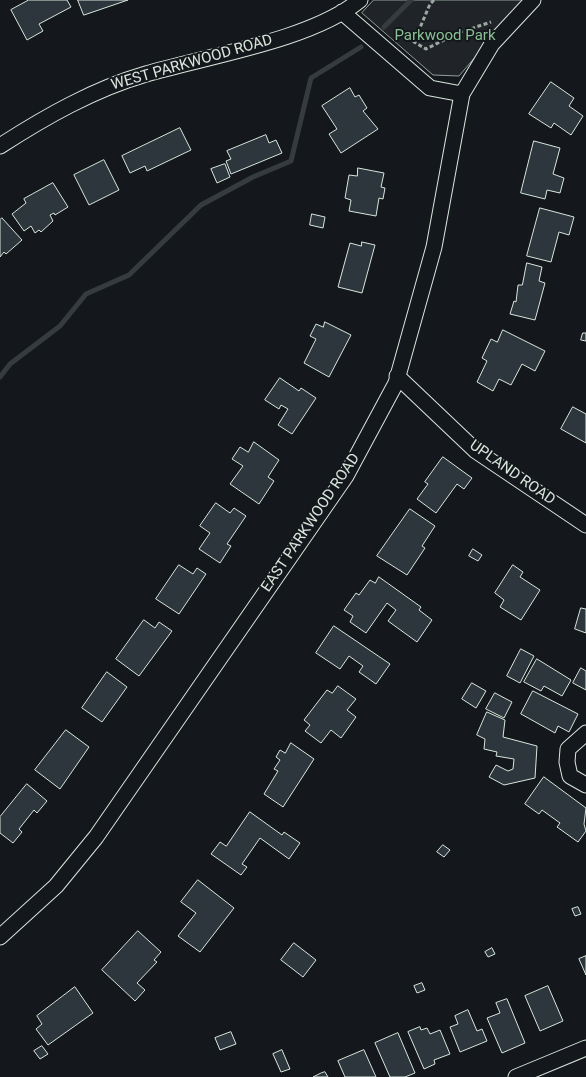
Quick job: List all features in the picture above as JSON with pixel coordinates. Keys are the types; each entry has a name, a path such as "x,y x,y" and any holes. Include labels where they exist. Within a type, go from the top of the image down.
{"street":[{"name":"WEST PARKWOOD ROAD","path":"0,146 28,128 120,83 302,31 342,12 360,0"},
{"name":"EAST PARKWOOD ROAD","path":"0,937 56,886 96,837 142,773 227,645 346,476 397,376 434,247 462,94 492,44 533,0"},
{"path":"342,12 430,88 462,94"},
{"name":"UPLAND ROAD","path":"397,376 476,451 586,525"},
{"path":"586,733 568,749 567,762 570,776 586,786"},
{"path":"516,1077 586,1048"}],"path":[{"path":"434,0 414,42 426,49 458,32 495,20"}],"green space":[{"name":"Parkwood Park","path":"374,0 529,0 493,36 459,76 433,75 362,13"}],"building":[{"path":"29,0 67,0 71,7 39,24 43,31 27,40 11,10"},
{"path":"78,0 128,0 84,15"},
{"path":"551,82 574,98 569,106 583,116 571,135 554,123 551,128 529,114"},
{"path":"350,88 355,97 359,95 367,108 363,111 378,129 341,153 329,134 337,129 322,106"},
{"path":"180,128 191,150 147,171 145,166 130,173 122,156"},
{"path":"266,135 269,143 276,140 282,153 231,174 226,161 231,159 227,151"},
{"path":"534,141 560,148 553,174 564,178 560,193 547,190 545,199 521,193"},
{"path":"104,160 119,190 89,205 74,175"},
{"path":"225,164 230,177 217,183 211,169"},
{"path":"358,168 384,173 381,187 385,188 383,199 379,198 376,216 349,211 351,200 345,198 349,175 357,176"},
{"path":"53,183 68,207 55,215 54,213 50,215 53,221 41,232 39,230 35,233 31,226 24,231 12,214 26,203 24,199"},
{"path":"540,208 574,217 569,235 559,232 551,262 527,256"},
{"path":"312,214 325,217 323,228 310,225"},
{"path":"2,218 22,240 6,254 4,252 0,257 0,220"},
{"path":"362,242 375,245 362,293 338,287 350,243 361,246"},
{"path":"527,263 542,267 539,281 545,283 535,320 510,314 514,301 516,302 518,285 522,285"},
{"path":"325,322 351,335 329,377 304,363 316,339 310,336 316,324 323,327"},
{"path":"503,330 545,351 535,371 522,364 511,385 499,379 493,391 477,382 487,361 482,358 491,339 497,342"},
{"path":"583,333 586,333 586,341 581,340"},
{"path":"280,378 299,391 301,388 316,398 292,434 278,425 288,409 281,405 279,409 265,400"},
{"path":"573,407 586,414 586,443 561,429"},
{"path":"254,442 279,460 268,477 274,481 259,504 230,484 243,466 232,459 240,447 248,452"},
{"path":"443,457 472,478 464,489 457,484 436,513 417,499 428,484 425,482"},
{"path":"216,503 230,513 234,508 246,516 227,544 231,546 220,563 199,549 210,533 200,526"},
{"path":"410,509 435,526 422,546 425,548 407,575 377,556"},
{"path":"473,549 482,555 478,561 469,556"},
{"path":"179,565 193,574 197,568 206,574 179,614 156,599"},
{"path":"513,565 523,572 520,577 540,590 521,620 500,607 504,600 495,593"},
{"path":"379,577 421,607 419,610 432,620 417,642 388,621 396,610 387,603 366,633 350,622 353,616 344,610 356,593 359,595 370,580 375,583"},
{"path":"581,608 586,609 586,633 575,629"},
{"path":"144,620 155,628 159,622 172,631 139,676 116,659"},
{"path":"334,626 390,664 376,684 359,672 363,666 349,656 340,669 316,653"},
{"path":"521,649 534,656 520,683 507,676"},
{"path":"537,659 571,680 562,696 544,686 541,691 524,682"},
{"path":"581,668 586,671 586,690 573,683"},
{"path":"107,672 127,687 102,722 82,708"},
{"path":"472,683 486,691 476,708 462,699"},
{"path":"338,686 356,699 347,710 356,717 341,738 331,730 321,743 305,731 310,725 304,720 327,690 332,693"},
{"path":"533,691 578,714 569,732 558,726 555,733 521,714"},
{"path":"495,693 512,702 504,718 486,709"},
{"path":"487,712 505,720 503,737 537,746 535,778 504,785 489,777 496,765 508,771 513,769 514,759 496,756 497,752 484,749 485,739 477,735"},
{"path":"66,730 89,747 60,789 35,770"},
{"path":"291,743 314,759 283,807 264,794 278,771 274,769 280,760 276,757 280,750 285,753"},
{"path":"544,777 586,808 584,824 586,831 578,842 557,827 560,823 542,810 539,814 525,804"},
{"path":"27,784 47,801 37,813 34,810 19,829 22,832 13,843 0,833 0,817"},
{"path":"250,812 282,835 284,832 300,843 289,859 260,838 242,864 247,867 241,875 211,854 220,842 226,846"},
{"path":"443,845 450,850 444,857 437,852"},
{"path":"198,880 234,908 200,952 178,936 196,913 181,902"},
{"path":"578,907 581,914 575,916 572,909"},
{"path":"138,931 161,952 154,960 157,962 137,983 145,990 135,1001 102,970"},
{"path":"294,943 316,960 303,977 281,960"},
{"path":"492,948 495,954 488,957 485,952"},
{"path":"586,956 586,975 579,959"},
{"path":"422,983 425,990 417,993 414,986"},
{"path":"548,986 563,1021 540,1031 525,996"},
{"path":"75,987 93,1013 48,1045 36,1029 42,1024 37,1016"},
{"path":"507,999 525,1043 502,1053 487,1018 500,1013 496,1003"},
{"path":"468,1010 477,1031 482,1029 487,1041 460,1052 450,1027 458,1024 455,1016"},
{"path":"420,1027 421,1030 427,1028 430,1034 440,1030 450,1054 434,1060 435,1064 424,1069 408,1032"},
{"path":"231,1032 236,1044 220,1050 215,1038"},
{"path":"398,1033 415,1073 405,1077 390,1077 375,1043"},
{"path":"42,1046 48,1054 40,1059 34,1051"},
{"path":"282,1050 290,1069 281,1072 273,1054"},
{"path":"364,1050 376,1077 345,1077 338,1061"},
{"path":"325,1072 328,1077 313,1077 321,1073"}],"waterway":[{"path":"384,27 411,0"},
{"path":"0,377 10,364 60,326 86,294 129,275 201,205 253,177 291,161 311,78 361,47"}]}
